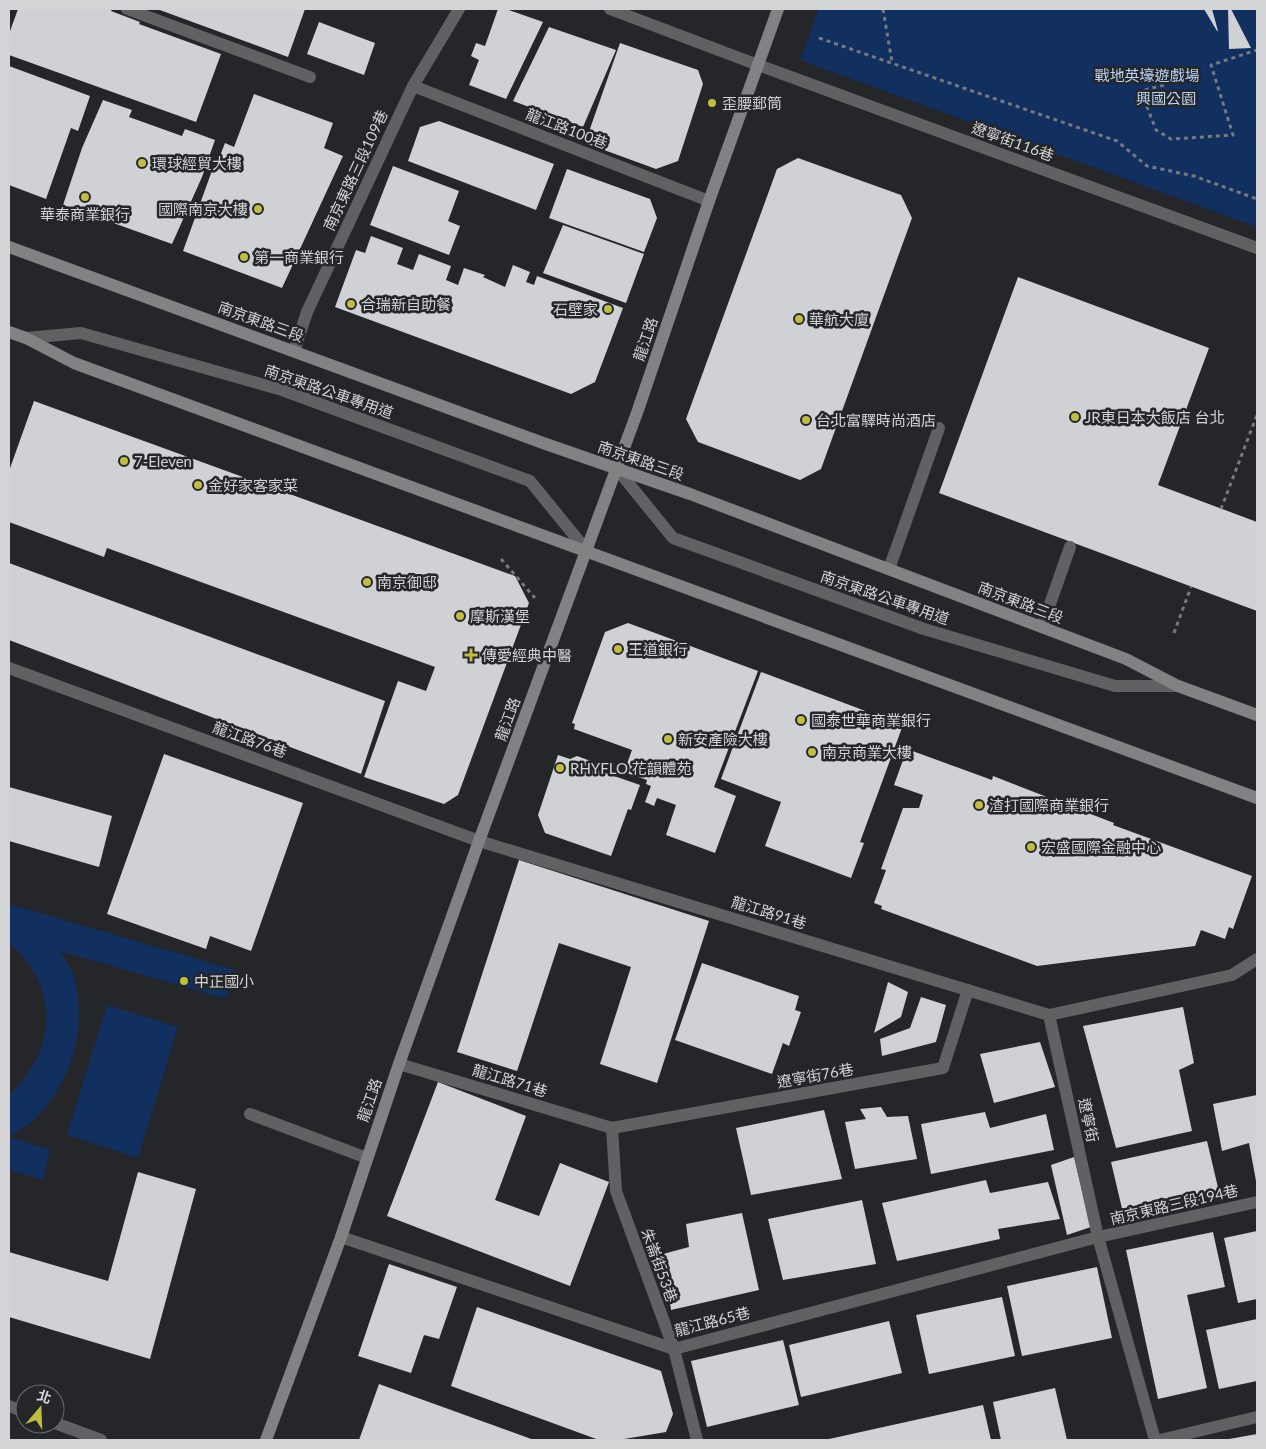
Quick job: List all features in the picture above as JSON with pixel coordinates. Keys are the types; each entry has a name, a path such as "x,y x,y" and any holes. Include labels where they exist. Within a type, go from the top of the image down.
{"main road":[{"name":"龍江路","path":"266,1440 341,1237 399,1064 479,841 617,469 709,201 778,9"},
{"name":"南京東路三段","path":"9,247 889,569 1126,659 1178,686 1257,715"},
{"path":"9,332 26,338 74,363 1257,798"}],"street":[{"path":"127,9 310,77"},
{"name":"南京東路三段109巷","path":"294,351 307,312 412,86 459,9"},
{"name":"遼寧街116巷","path":"610,9 1257,248"},
{"name":"龍江路100巷","path":"412,86 709,201"},
{"name":"南京東路公車專用道","path":"26,338 82,333 273,387 530,481 587,551"},
{"path":"889,569 938,428"},
{"name":"南京東路公車專用道","path":"617,469 673,538 924,629 1115,686 1178,686"},
{"path":"1042,627 1070,547"},
{"name":"龍江路76巷","path":"9,668 479,841"},
{"name":"龍江路91巷","path":"479,841 1049,1015"},
{"path":"1049,1015 1232,975 1257,959"},
{"name":"遼寧街76巷","path":"612,1128 943,1068 968,990"},
{"name":"遼寧街","path":"1049,1015 1098,1237 1155,1440"},
{"name":"龍江路71巷","path":"399,1064 612,1128"},
{"path":"250,1114 367,1158"},
{"name":"朱崙街53巷","path":"612,1128 616,1191 674,1349 697,1440"},
{"name":"南京東路三段194巷","path":"1098,1237 1257,1202"},
{"name":"龍江路65巷","path":"341,1237 674,1349 1098,1237"},
{"path":"1160,1440 1257,1417"},
{"path":"65,1427 101,1440"}],"path":[{"path":"882,9 892,63"},
{"path":"819,38 1117,141 1147,166 1194,176 1257,199"},
{"path":"1164,84 1141,91 1156,130 1171,139 1233,135 1212,65 1257,50"},
{"path":"1222,509 1257,415"},
{"path":"502,559 535,598"},
{"path":"1174,633 1191,586"}],"green space":[{"name":"興國公園","path":"819,9 1257,9 1257,227 800,60"},
{"path":"9,904 235,970 226,999 60,951 73,974 77,993 79,1013 74,1052 58,1089 47,1105 34,1120 9,1137 8,1097 26,1076 40,1052 45,1035 46,1018 45,1001 40,985 22,956 9,944"},
{"path":"107,1005 178,1027 138,1158 67,1135"},
{"path":"9,1137 50,1150 43,1180 9,1170"}],"building":[{"path":"18,9 112,9 111,11 140,22 139,24 221,54 196,122 9,55 9,34"},
{"path":"157,9 305,9 288,57"},
{"path":"498,9 506,9 543,22 506,99 469,85 479,60 471,56 476,43 485,46"},
{"path":"1204,9 1212,9 1218,31 1217,31"},
{"path":"1228,9 1231,9 1251,48 1229,49"},
{"path":"319,22 375,43 364,75 307,54"},
{"path":"549,27 616,50 583,127 513,101"},
{"path":"620,43 698,70 703,84 678,161 656,169 585,143"},
{"path":"9,66 90,96 78,131 71,128 46,199 9,185"},
{"name":"國際南京大樓","path":"254,94 333,123 324,148 343,156 282,288 183,251 214,165 216,166 225,143 234,147"},
{"name":"環球經貿大樓","path":"103,100 132,110 129,117 182,136 185,129 215,140 202,177 172,244 63,205 82,148"},
{"path":"439,121 554,164 536,210 408,161 420,127"},
{"name":"華航大廈","path":"798,158 901,195 912,218 821,469 800,480 698,442 686,419 777,169"},
{"path":"393,166 459,191 448,221 460,226 449,255 370,225"},
{"path":"567,169 650,199 657,218 644,252 549,218"},
{"path":"563,225 644,254 626,303 543,273"},
{"path":"371,236 403,248 397,264 413,270 419,254 451,266 446,280 458,285 464,268 485,275 483,277 505,287 513,265 530,272 526,282 534,285 537,276 623,308 595,382 571,394 335,307 356,250 365,253"},
{"name":"JR東日本大飯店 台北","path":"1018,277 1209,348 1158,485 1257,522 1257,611 939,493"},
{"path":"34,401 515,576 529,603 458,795 444,804 364,777 398,681 426,691 435,667 107,548 104,557 9,522 9,471"},
{"path":"9,563 385,701 361,774 9,640"},
{"name":"新安產險大樓","path":"628,623 758,671 714,787 736,796 715,853 666,835 676,805 657,798 654,806 645,802 651,786 646,784 647,780 624,772 632,750 574,729 575,724 572,723 605,632"},
{"name":"南京商業大樓","path":"761,672 903,725 860,842 864,843 851,878 765,846 781,802 721,779"},
{"name":"宏盛國際金融中心","path":"907,749 992,780 993,776 1114,823 1113,825 1252,876 1233,929 1229,927 1225,939 1201,930 1195,946 1037,966 881,909 882,906 874,903 886,870 881,869 903,808 919,808 923,795 894,785"},
{"path":"164,754 303,803 251,951 210,936 206,949 107,914"},
{"path":"558,755 570,759 577,756 596,763 594,769 640,785 631,810 628,809 611,856 545,833 538,815"},
{"path":"9,787 112,816 99,867 9,841"},
{"path":"519,860 709,921 657,1083 600,1064 631,967 559,943 517,1071 457,1052"},
{"path":"702,963 799,996 795,1010 801,1012 789,1046 783,1043 772,1074 675,1040"},
{"path":"888,982 908,992 901,1017 874,1033"},
{"path":"921,997 946,1005 936,1042 882,1056 880,1039 910,1028"},
{"path":"1183,1007 1194,1063 1179,1070 1192,1131 1116,1148 1083,1026"},
{"path":"1040,1042 1055,1087 994,1103 980,1054"},
{"path":"438,1082 526,1116 495,1200 539,1216 560,1163 609,1182 570,1286 387,1216"},
{"path":"1257,1095 1256,1181 1249,1143 1222,1151 1213,1104"},
{"path":"881,1107 887,1117 908,1116 917,1159 855,1169 845,1122 866,1119 860,1109"},
{"path":"824,1110 842,1179 751,1195 736,1128"},
{"path":"985,1112 990,1128 1046,1114 1054,1150 931,1174 921,1124"},
{"path":"1207,1141 1220,1196 1124,1217 1111,1162"},
{"path":"1074,1157 1091,1227 1067,1235 1051,1165"},
{"path":"138,1172 196,1189 150,1359 9,1317 9,1252 108,1281"},
{"path":"986,1180 990,1193 1048,1182 1060,1219 998,1229 1000,1239 897,1261 882,1203"},
{"path":"862,1200 876,1264 783,1280 768,1219"},
{"path":"742,1213 759,1290 671,1310 663,1254 689,1247 686,1224"},
{"path":"1257,1231 1257,1299 1238,1303 1224,1238"},
{"path":"1213,1232 1225,1287 1187,1295 1207,1388 1158,1399 1126,1250"},
{"path":"389,1264 457,1287 439,1339 424,1335 411,1373 358,1356"},
{"path":"1097,1267 1112,1338 1022,1356 1007,1286"},
{"path":"1002,1297 1015,1356 929,1374 916,1315"},
{"path":"477,1307 661,1371 673,1414 666,1432 618,1440 599,1440 451,1386"},
{"path":"1257,1319 1257,1381 1219,1389 1206,1330"},
{"path":"889,1321 902,1373 801,1397 789,1345"},
{"path":"783,1340 799,1405 707,1427 691,1361"},
{"path":"379,1384 534,1440 359,1440"},
{"path":"1055,1388 1067,1440 1001,1440 993,1402"},
{"path":"983,1405 991,1440 829,1440 829,1439"},
{"path":"1257,1434 1257,1440 1229,1440 1229,1439"}],"place":[{"name":"歪腰郵筒","path":"712,103"},
{"name":"環球經貿大樓","path":"142,163"},
{"name":"華泰商業銀行","path":"85,197"},
{"name":"國際南京大樓","path":"258,209"},
{"name":"第一商業銀行","path":"244,257"},
{"name":"合瑞新自助餐","path":"351,304"},
{"name":"石壁家","path":"608,309"},
{"name":"華航大廈","path":"799,319"},
{"name":"JR東日本大飯店 台北","path":"1075,417"},
{"name":"台北富驛時尚酒店","path":"806,420"},
{"name":"7-Eleven","path":"124,461"},
{"name":"金好家客家菜","path":"198,485"},
{"name":"南京御邸","path":"367,582"},
{"name":"摩斯漢堡","path":"460,616"},
{"name":"王道銀行","path":"618,649"},
{"name":"傳愛經典中醫","path":"471,655"},
{"name":"國泰世華商業銀行","path":"801,720"},
{"name":"新安產險大樓","path":"668,739"},
{"name":"南京商業大樓","path":"812,752"},
{"name":"RHYFLO 花韻體苑","path":"560,768"},
{"name":"渣打國際商業銀行","path":"979,805"},
{"name":"宏盛國際金融中心","path":"1031,847"},
{"name":"中正國小","path":"184,981"}],"park label":[{"name":"戰地英壕遊戲場","path":"1147,75"}]}
